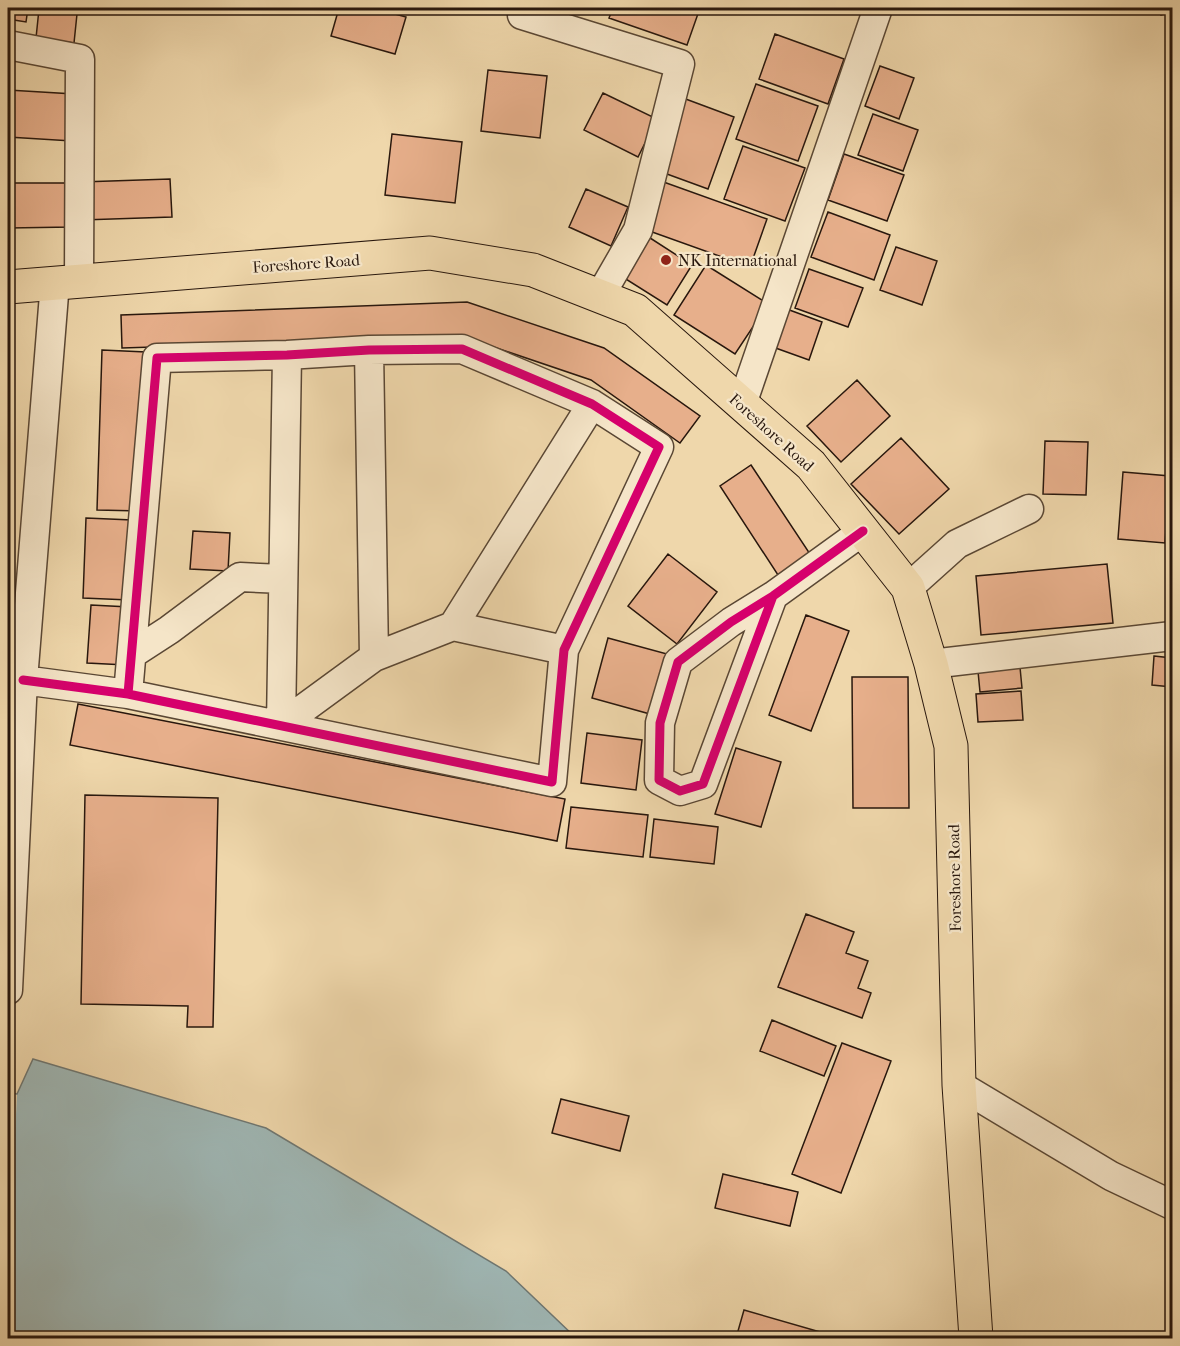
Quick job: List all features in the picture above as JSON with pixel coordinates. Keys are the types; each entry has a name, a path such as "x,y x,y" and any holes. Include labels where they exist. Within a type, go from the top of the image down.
{"main road":[{"name":"Foreshore Road","path":"8,287 430,253 533,270 635,310 811,465 908,588 931,664 951,746 958,1084 976,1338"}],"street":[{"path":"525,8 522,15 680,64 638,230 600,296"},
{"path":"742,404 878,8"},
{"path":"8,45 80,59 67,281 23,680 8,990"},
{"path":"23,680 128,694 552,782 564,650 658,447 591,404 462,349 157,358 128,694"},
{"path":"369,350 374,657"},
{"path":"281,726 286,355"},
{"path":"453,626 591,404"},
{"path":"908,588 957,544 1029,509"},
{"path":"773,596 703,784 680,791 659,780 660,723 678,662 730,622 773,596 864,531"},
{"path":"132,654 169,630 240,577 283,579"},
{"path":"281,726 374,657 453,626 564,650"},
{"path":"931,664 1173,636"},
{"path":"958,1084 1111,1176 1173,1205"}],"water":[{"path":"33,1059 266,1128 506,1271 576,1338 8,1338 8,1093 17,1094"}],"pier":[{"path":"8,1093 17,1095 8,1271"}],"building":[{"path":"8,8 28,8 26,22 8,19"},
{"path":"339,8 373,8 406,17 395,54 331,36"},
{"path":"613,8 700,8 687,45 609,18"},
{"path":"1158,8 1172,8 1172,11 1161,15"},
{"path":"39,9 77,14 74,43 36,38"},
{"path":"775,34 844,59 828,104 759,79"},
{"path":"880,66 914,78 899,119 865,106"},
{"path":"488,70 547,76 540,138 481,131"},
{"path":"756,84 818,106 798,161 736,139"},
{"path":"8,90 74,94 72,141 8,137"},
{"path":"603,93 657,119 638,157 584,130"},
{"path":"683,98 734,117 708,189 656,170"},
{"path":"873,114 918,130 903,171 858,155"},
{"path":"392,134 462,142 455,203 385,195"},
{"path":"743,146 805,168 785,221 724,199"},
{"path":"844,154 904,175 887,221 828,200"},
{"path":"170,179 172,217 82,220 81,182"},
{"path":"658,180 767,219 750,267 641,228"},
{"path":"8,183 72,183 72,227 8,228"},
{"path":"586,189 628,207 611,246 569,227"},
{"path":"828,212 890,235 874,280 811,257"},
{"path":"647,236 692,265 667,305 621,276"},
{"path":"896,247 937,261 922,305 880,290"},
{"path":"706,265 768,304 735,354 674,315"},
{"path":"809,269 863,288 848,327 795,308"},
{"path":"467,302 604,348 700,416 680,443 591,380 464,337 122,348 121,315"},
{"path":"784,308 822,322 809,360 770,346"},
{"path":"102,350 146,352 141,511 97,510"},
{"path":"857,380 890,416 841,462 807,426"},
{"path":"901,438 949,489 899,534 851,484"},
{"path":"1045,441 1088,442 1086,495 1043,494"},
{"path":"751,465 810,554 778,575 720,486"},
{"path":"1123,472 1170,476 1165,543 1118,539"},
{"path":"86,518 132,520 129,600 83,598"},
{"path":"193,531 230,533 228,571 190,569"},
{"path":"668,554 717,592 677,644 628,606"},
{"path":"1107,564 1113,623 981,635 976,576"},
{"path":"91,605 129,607 126,665 87,663"},
{"path":"806,615 849,631 811,731 769,715"},
{"path":"608,638 667,654 650,714 592,698"},
{"path":"1154,656 1172,658 1172,687 1152,685"},
{"path":"1019,657 1022,688 980,692 977,661"},
{"path":"852,677 908,677 909,808 853,808"},
{"path":"1021,691 1023,720 978,722 976,694"},
{"path":"78,704 565,799 557,841 70,745"},
{"path":"587,733 642,740 636,790 581,783"},
{"path":"736,748 781,762 761,827 715,814"},
{"path":"85,795 218,798 213,1027 187,1027 188,1006 81,1004"},
{"path":"571,807 648,815 643,857 566,848"},
{"path":"654,819 718,827 714,864 650,857"},
{"path":"806,914 854,932 846,953 868,961 858,988 871,993 862,1018 778,987"},
{"path":"772,1020 836,1046 824,1076 760,1051"},
{"path":"842,1043 891,1061 841,1193 792,1174"},
{"path":"561,1099 629,1116 620,1151 552,1133"},
{"path":"723,1174 798,1192 790,1226 715,1208"},
{"path":"744,1310 841,1338 736,1338"}],"cycle path":[{"path":"23,680 128,694 552,782 564,650 659,447 592,404 462,349 157,358 128,694"},
{"path":"773,596 703,784 680,791 659,780 660,723 678,662 731,622 773,596 863,531"}],"place":[{"name":"NK International","path":"666,260"}]}
